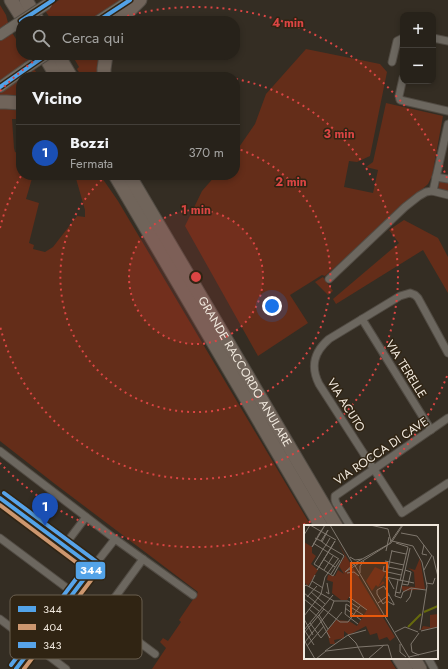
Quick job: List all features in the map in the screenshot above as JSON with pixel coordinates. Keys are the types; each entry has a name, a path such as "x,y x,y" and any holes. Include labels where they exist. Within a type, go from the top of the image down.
{"highway":[{"path":"11,0 30,12"},
{"path":"124,16 140,0"},
{"path":"48,60 54,72"},
{"path":"61,60 68,72"},
{"path":"104,72 105,60"},
{"path":"0,102 16,103"},
{"path":"108,180 117,191 138,202"},
{"name":"GRANDE RACCORDO ANULARE","path":"119,180 138,202 335,525"},
{"name":"GRANDE RACCORDO ANULARE","path":"131,180 138,202 320,525"},
{"path":"135,180 138,202"},
{"path":"400,659 406,669"},
{"path":"415,659 420,669"}],"main road":[{"path":"106,16 130,0"},
{"path":"29,16 50,2"},
{"path":"0,35 16,24"},
{"path":"21,72 38,60"},
{"path":"0,87 16,76"}],"street":[{"path":"436,39 448,41"},
{"path":"392,62 397,41 400,40"},
{"path":"402,84 399,99 448,111"},
{"path":"433,191 448,124"},
{"path":"436,177 448,179"},
{"path":"329,279 405,207 424,193 433,191 448,195"},
{"name":"VIA ACUTO","path":"448,353 420,300 416,295 407,293 323,344 314,361 315,377 319,384 402,513 448,483"},
{"name":"VIA TERELLE","path":"362,319 431,430"},
{"name":"VIA ROCCA DI CAVE","path":"349,525 336,503 335,496 448,418"},
{"path":"0,451 115,539 193,595"},
{"path":"0,498 93,567"},
{"path":"64,546 86,517"},
{"path":"0,538 76,595"},
{"path":"73,593 115,539"},
{"path":"117,595 143,559"},
{"path":"0,619 10,627"},
{"path":"142,644 155,654"},
{"path":"16,669 24,659"},
{"path":"53,659 66,669"},
{"path":"429,659 434,669"}],"shaded area":[{"path":"59,0 122,0 98,16 49,16 44,9"},
{"path":"0,5 6,15 8,23 0,29"},
{"path":"11,31 16,39 16,60 30,61 0,81 0,38"},
{"path":"306,49 380,64 387,72 370,156 357,162 349,161 344,187 373,193 378,170 366,167 373,162 386,103 443,116 432,176 428,184 325,276 322,275 290,295 308,323 258,356 185,226 202,191 212,180 240,180 240,146 255,124 266,94"},
{"path":"75,60 103,60 102,72 79,72 77,69 79,67"},
{"path":"33,68 36,72 27,72"},
{"path":"16,79 16,99 0,98 0,90"},
{"path":"0,105 16,106 16,119 12,119 14,148 16,152 16,180 32,180 26,199 39,203 29,243 34,245 33,249 45,252 53,247 77,216 85,217 85,210 76,180 103,180 118,201 310,525 304,525 304,659 390,659 396,669 152,669 166,648 160,642 163,638 168,641 181,622 179,620 198,592 0,441"},
{"path":"440,180 448,182 448,192 438,190"},
{"path":"404,220 438,238 448,257 448,293 423,250 336,304 333,299 399,243 389,230"},
{"path":"323,277 333,291 328,295 315,282"}],"transit line":[{"name":"344","path":"29,16 53,0"},
{"name":"344","path":"106,16 130,0"},
{"name":"344","path":"22,72 39,60"},
{"name":"344","path":"0,87 16,76"},
{"name":"343","path":"4,493 97,562"},
{"name":"344","path":"0,498 93,567"},
{"name":"404","path":"0,505 89,572"},
{"name":"343","path":"64,595 88,563"},
{"name":"344","path":"72,595 93,567"},
{"name":"404","path":"80,595 98,571"},
{"name":"343","path":"11,665 16,659"},
{"name":"344","path":"16,669 24,659"},
{"name":"404","path":"24,669 32,659"}],"place":[{"name":"Bozzi","path":"45,526"}]}
